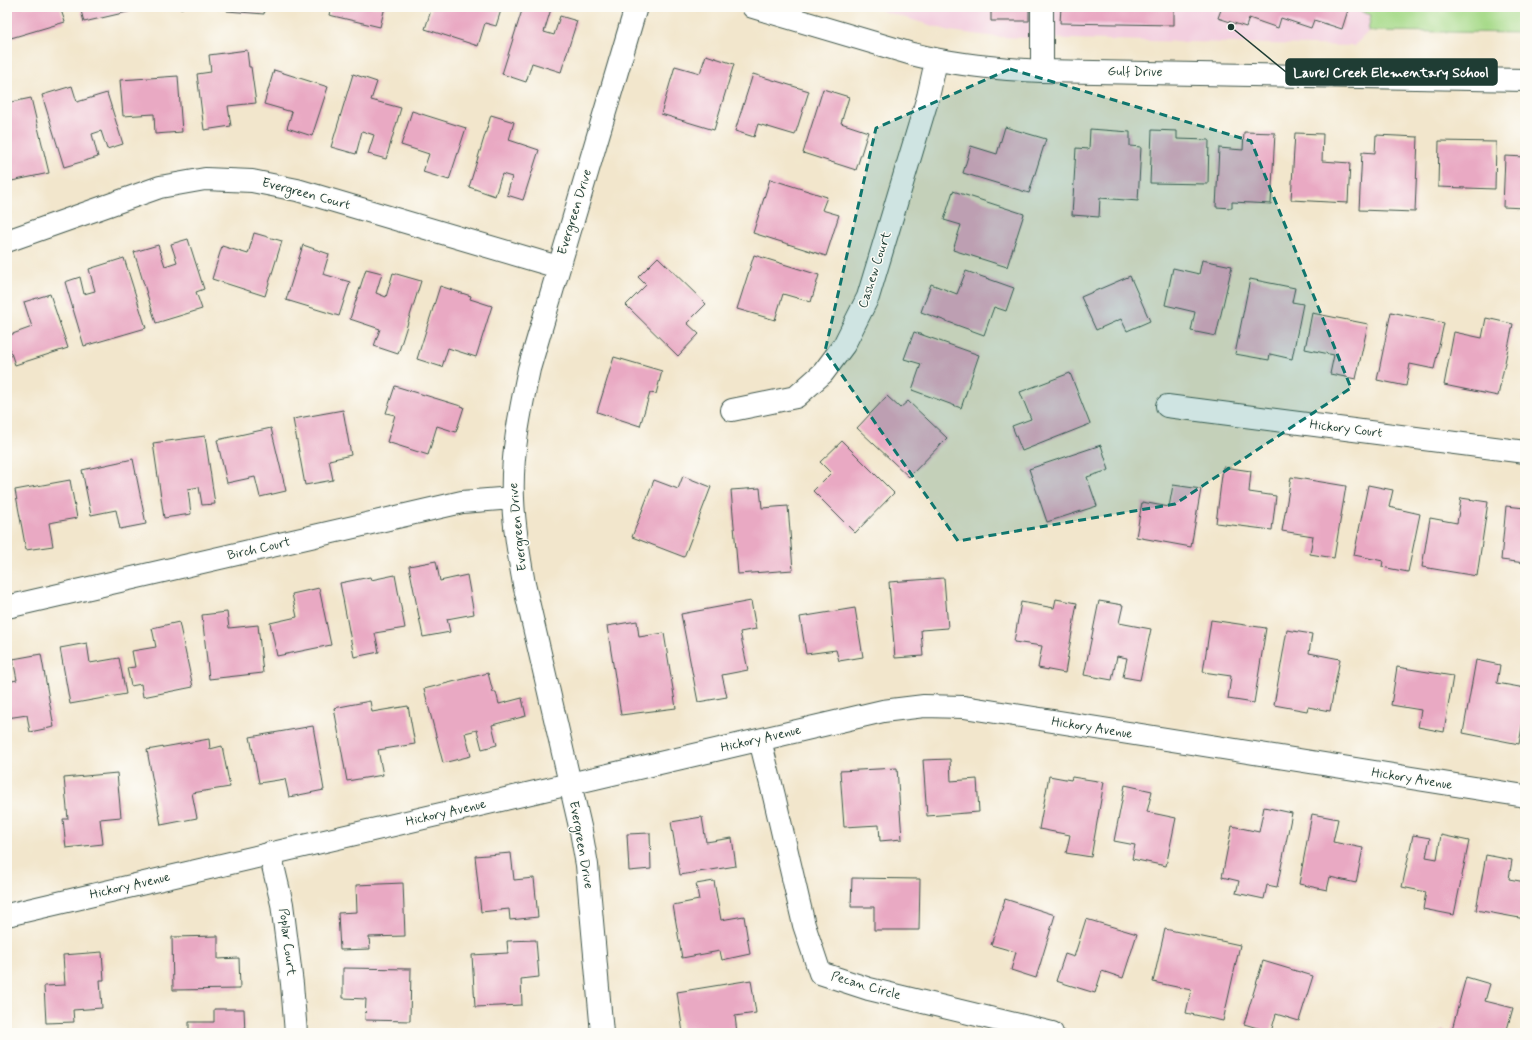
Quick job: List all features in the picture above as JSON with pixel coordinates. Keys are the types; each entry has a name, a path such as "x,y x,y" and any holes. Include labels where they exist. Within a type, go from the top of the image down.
{"street":[{"name":"Evergreen Drive","path":"602,1033 587,864 581,831 524,584 517,543 513,498 514,456 519,414 529,369 636,7"},
{"name":"Gulf Drive","path":"753,7 936,61 977,67 1042,71 1525,80"},
{"path":"1042,7 1042,71"},
{"name":"Cashew Court","path":"732,410 796,396 823,373 844,345 868,297 928,97 936,61"},
{"name":"Evergreen Court","path":"7,241 160,187 205,179 252,181 298,190 558,267"},
{"name":"Hickory Court","path":"1167,406 1525,452"},
{"name":"Birch Court","path":"7,607 462,502 513,498"},
{"name":"Hickory Avenue","path":"7,915 883,711 924,706 964,707 1525,796"},
{"name":"Pecan Circle","path":"760,740 804,925 820,973 869,989 1052,1033"},
{"name":"Poplar Court","path":"270,853 282,904 292,984 296,1033"}],"highlighted area":[{"path":"1010,69 1251,141 1351,388 1175,504 958,541 825,351 876,128"}],"shaded area":[{"path":"880,7 1525,7 1525,33 1369,31 1354,46 997,37 950,31 882,11"}],"green space":[{"path":"1349,7 1525,7 1525,33 1368,31 1371,15"}],"building":[{"path":"7,7 60,7 65,22 11,38 7,25"},
{"path":"80,7 135,7 136,10 84,22"},
{"path":"159,7 183,7 183,8 159,9"},
{"path":"227,7 265,7 264,14 227,11"},
{"path":"331,7 385,7 380,27 329,15"},
{"path":"432,7 502,7 496,26 485,23 478,46 425,29"},
{"path":"523,7 543,7 551,9 544,32 554,35 560,16 577,21 561,72 532,63 526,82 502,74"},
{"path":"991,7 1029,7 1029,21 991,21"},
{"path":"1061,7 1174,7 1174,25 1060,23"},
{"path":"1222,7 1349,7 1342,29 1314,20 1311,28 1281,18 1278,28 1249,18 1246,27 1218,18"},
{"path":"247,50 256,103 228,106 231,126 204,130 197,74 211,72 209,55"},
{"path":"706,55 734,64 714,130 661,114 675,66 700,73"},
{"path":"274,70 328,87 312,136 287,128 292,112 264,104"},
{"path":"353,74 377,82 371,100 401,108 386,159 368,154 374,135 362,131 356,154 331,147"},
{"path":"753,74 809,91 795,135 758,124 754,137 735,131"},
{"path":"178,76 182,132 155,134 154,114 123,116 120,80"},
{"path":"72,86 77,102 107,93 123,144 107,149 101,131 92,134 98,157 64,167 42,95"},
{"path":"823,89 849,97 841,123 868,132 856,170 803,153"},
{"path":"31,98 49,173 7,182 7,128 10,127 7,113 7,103"},
{"path":"412,111 466,128 449,180 423,172 429,154 401,145"},
{"path":"491,115 514,122 509,140 539,150 523,200 507,195 512,177 502,174 495,196 469,187"},
{"path":"1005,127 1046,139 1029,193 963,173 971,146 997,154"},
{"path":"1090,129 1130,132 1130,146 1141,147 1138,201 1100,198 1099,217 1072,215 1076,148 1089,149"},
{"path":"1152,130 1177,131 1177,139 1209,140 1208,184 1150,183"},
{"path":"1244,132 1275,133 1271,204 1232,202 1232,208 1216,207 1219,148 1243,150"},
{"path":"1295,133 1323,134 1322,161 1350,163 1348,203 1291,200"},
{"path":"1376,135 1418,137 1415,212 1359,210 1362,152 1375,153"},
{"path":"1439,141 1496,142 1495,189 1438,187"},
{"path":"1505,156 1525,157 1525,208 1503,207"},
{"path":"770,179 827,197 822,210 839,215 826,256 753,233"},
{"path":"953,191 1024,214 1007,267 953,250 961,225 944,220"},
{"path":"254,233 282,241 265,296 212,279 222,246 248,254"},
{"path":"188,239 204,289 196,292 202,309 156,323 134,252 158,245 165,266 177,262 171,244"},
{"path":"303,245 329,254 323,274 350,282 339,316 286,300"},
{"path":"754,255 819,275 811,302 783,294 775,320 737,309"},
{"path":"658,257 706,304 687,323 699,334 678,356 626,305 646,285 638,277"},
{"path":"124,258 146,328 84,346 65,282 80,277 84,294 95,291 89,269"},
{"path":"1202,260 1232,266 1216,336 1191,331 1195,312 1165,305 1173,268 1199,274"},
{"path":"366,269 382,273 376,293 386,297 393,273 421,281 398,354 374,346 380,329 350,319"},
{"path":"966,271 1014,288 1006,311 994,307 984,335 921,312 931,284 957,294"},
{"path":"1130,276 1150,321 1127,331 1121,319 1096,330 1081,297"},
{"path":"1250,279 1295,288 1292,302 1303,304 1292,359 1270,354 1269,360 1235,354"},
{"path":"440,286 471,296 470,299 492,306 476,357 448,348 442,367 417,359"},
{"path":"50,294 68,348 15,365 7,341 7,336 32,327 24,302"},
{"path":"1391,312 1444,323 1434,369 1410,364 1406,386 1377,380"},
{"path":"1312,313 1368,324 1356,379 1330,374 1334,355 1305,349"},
{"path":"1486,318 1513,324 1498,396 1444,385 1454,332 1482,338"},
{"path":"914,332 979,355 961,408 912,390 921,364 904,359"},
{"path":"614,357 662,371 656,394 650,393 640,426 597,412"},
{"path":"1070,373 1090,424 1022,451 1012,426 1031,419 1020,392"},
{"path":"1524,384 1525,400 1522,400"},
{"path":"395,386 464,407 456,432 437,426 428,455 387,442 395,415 386,413"},
{"path":"887,396 900,408 908,401 947,438 909,477 857,428"},
{"path":"343,410 351,455 329,460 333,480 305,485 293,419"},
{"path":"271,428 286,491 260,497 255,477 227,483 217,440"},
{"path":"205,436 215,504 202,505 199,487 188,489 191,514 164,518 153,443"},
{"path":"842,441 894,493 855,533 813,491 831,473 820,462"},
{"path":"1101,445 1109,470 1087,477 1097,506 1047,522 1029,469"},
{"path":"133,459 146,524 120,529 116,510 91,515 82,470"},
{"path":"1223,467 1251,471 1249,492 1276,496 1272,530 1216,523"},
{"path":"683,476 711,487 684,557 632,537 654,480 678,489"},
{"path":"1291,477 1346,486 1334,558 1310,554 1313,536 1282,531"},
{"path":"70,480 77,518 49,523 53,546 26,550 15,490"},
{"path":"1173,485 1201,489 1191,547 1136,537 1142,502 1169,507"},
{"path":"1368,485 1393,490 1389,507 1420,514 1408,572 1382,567 1383,561 1354,555"},
{"path":"760,488 762,508 788,506 793,570 738,574 731,490"},
{"path":"1461,498 1488,502 1477,576 1422,567 1430,518 1457,523"},
{"path":"1506,506 1525,508 1525,563 1501,560"},
{"path":"436,561 440,581 467,575 474,614 447,619 450,632 423,637 409,566"},
{"path":"395,575 405,628 375,633 379,652 354,657 340,583 370,577 371,580"},
{"path":"944,578 948,628 921,630 923,656 895,658 889,582"},
{"path":"319,588 331,645 277,656 270,623 297,617 292,594"},
{"path":"1056,599 1077,603 1065,673 1038,668 1042,646 1014,642 1021,602 1054,608"},
{"path":"751,601 756,629 740,632 748,670 722,675 727,697 698,702 681,614"},
{"path":"1099,601 1123,605 1119,623 1151,629 1140,680 1123,677 1127,658 1117,656 1112,680 1084,675"},
{"path":"855,608 863,657 839,661 836,650 806,654 800,617"},
{"path":"227,612 229,628 258,625 263,673 209,679 202,615"},
{"path":"1211,620 1266,628 1254,703 1228,699 1231,676 1203,672"},
{"path":"637,621 639,637 664,633 676,708 621,715 607,626"},
{"path":"179,622 193,687 143,697 141,684 131,686 127,668 135,667 132,651 156,647 152,628"},
{"path":"1287,630 1312,634 1309,653 1340,659 1330,711 1308,707 1307,711 1274,705"},
{"path":"87,643 90,663 119,658 126,694 70,704 60,648"},
{"path":"41,654 54,727 30,732 27,715 7,718 7,682 17,680 13,659"},
{"path":"1476,660 1500,665 1497,683 1525,688 1525,721 1523,721 1519,744 1463,733"},
{"path":"1397,667 1453,676 1444,732 1418,727 1421,710 1391,705"},
{"path":"488,673 493,692 496,692 499,704 522,698 526,716 492,725 497,745 482,749 477,730 465,733 471,756 443,763 424,689"},
{"path":"370,701 372,712 408,706 415,744 378,750 383,775 347,781 334,708"},
{"path":"313,726 324,790 289,797 285,779 259,783 250,737"},
{"path":"209,739 210,749 222,746 230,787 192,793 197,818 161,825 147,750"},
{"path":"950,759 951,781 977,779 979,812 927,816 923,760"},
{"path":"897,768 902,839 880,841 879,825 844,827 840,771"},
{"path":"117,773 121,817 100,819 103,844 66,848 63,819 68,819 64,778"},
{"path":"1049,776 1071,780 1072,777 1104,782 1091,857 1066,853 1070,835 1039,829"},
{"path":"1125,785 1152,791 1147,812 1176,818 1166,866 1132,859 1135,845 1114,841"},
{"path":"1264,807 1292,813 1277,887 1267,885 1264,899 1236,893 1239,881 1222,877 1232,826 1259,832"},
{"path":"1312,814 1338,819 1333,842 1363,848 1356,883 1330,877 1327,890 1299,884"},
{"path":"702,817 706,842 732,838 736,866 680,875 671,822"},
{"path":"650,833 651,869 629,871 627,834"},
{"path":"1413,835 1430,838 1426,857 1437,859 1441,835 1469,841 1454,915 1423,909 1426,892 1402,887"},
{"path":"511,853 514,880 534,878 538,917 510,920 509,909 481,912 475,856"},
{"path":"1486,855 1512,860 1509,879 1525,882 1525,919 1476,910"},
{"path":"852,878 920,879 919,930 874,930 874,907 851,907"},
{"path":"714,881 721,920 744,916 750,954 722,960 720,951 682,958 673,905 699,900 696,884"},
{"path":"403,883 405,936 369,937 370,949 340,950 338,913 357,912 356,885"},
{"path":"1005,899 1055,915 1036,978 1011,970 1016,952 991,945"},
{"path":"1086,919 1137,934 1123,978 1102,971 1095,993 1056,981 1065,954 1074,957"},
{"path":"1165,929 1240,945 1223,1021 1186,1013 1191,990 1153,982"},
{"path":"218,936 218,959 239,958 240,989 173,990 172,937"},
{"path":"536,940 539,977 521,979 522,1005 475,1007 472,955 508,953 507,941"},
{"path":"102,952 104,980 100,980 102,1008 73,1010 74,1022 46,1023 44,986 65,985 63,955"},
{"path":"1263,961 1313,976 1299,1021 1276,1014 1271,1032 1244,1024"},
{"path":"343,968 411,969 410,1021 365,1020 366,999 343,998"},
{"path":"1466,977 1490,984 1485,1001 1513,1008 1506,1033 1451,1033"},
{"path":"751,980 756,1013 735,1016 737,1033 699,1033 699,1030 683,1033 677,992"},
{"path":"214,1009 244,1009 245,1033 189,1033 189,1022 214,1022"},
{"path":"1441,1030 1451,1033 1440,1033"}],"place":[{"name":"Laurel Creek Elementary School","path":"1231,27"}]}
